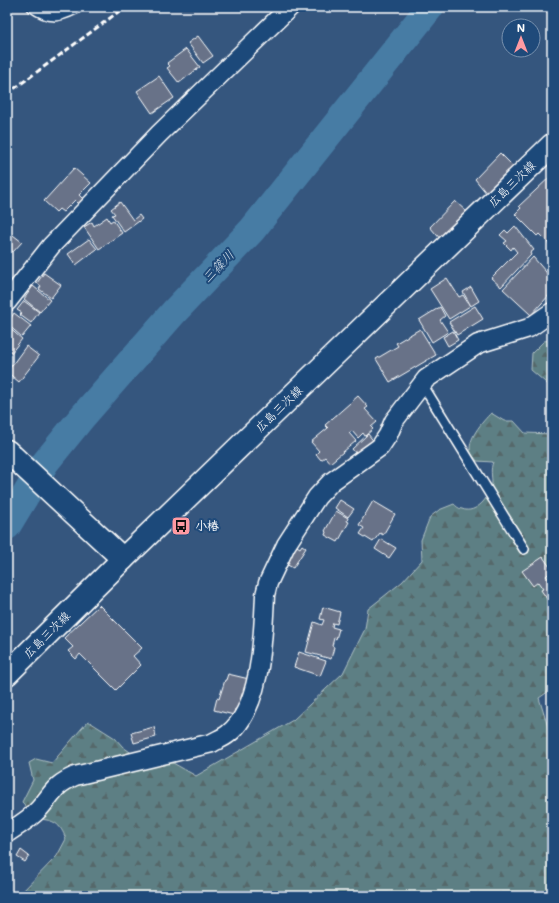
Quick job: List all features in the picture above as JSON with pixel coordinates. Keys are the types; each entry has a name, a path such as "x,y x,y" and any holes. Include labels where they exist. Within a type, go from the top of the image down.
{"main road":[{"name":"広島三次線","path":"7,674 123,559 552,145"},
{"path":"7,451 104,539 123,559"}],"street":[{"path":"7,302 51,246 159,134 290,7"},
{"path":"7,833 24,822 39,809 56,786 70,778 212,743 228,734 237,724 247,708 257,683 265,595 268,583 286,545 317,497 331,482 380,447 388,435 394,421 422,384 444,366 478,344 529,328 552,312"}],"lane":[{"path":"32,7 42,14 54,16 63,16 76,9"},
{"path":"422,384 524,549"}],"green space":[{"path":"552,340 552,388 531,370 532,353 544,341"},
{"path":"491,413 504,421 514,421 525,433 552,434 552,689 539,698 552,740 552,896 18,896 57,856 66,839 56,823 38,819 22,802 33,780 29,763 36,759 52,763 88,721 115,738 123,747 146,763 173,763 196,776 293,720 343,673 365,629 368,609 402,582 422,560 421,540 430,517 439,510 454,504 461,509 472,509 477,507 486,499 492,483 491,470 493,462 477,461 471,453 470,448 476,431"}],"building":[{"path":"198,36 213,56 203,63 188,43"},
{"path":"186,49 200,67 179,83 167,68 170,66 167,63"},
{"path":"159,76 174,98 152,113 137,91"},
{"path":"500,153 514,167 487,194 475,179"},
{"path":"74,168 91,183 79,195 83,199 79,204 75,200 63,212 59,209 56,212 44,201"},
{"path":"552,175 552,247 539,234 537,236 515,214 521,208 519,206"},
{"path":"455,201 468,213 442,241 430,227"},
{"path":"120,202 133,220 139,215 142,219 124,232 112,215 115,214 111,209"},
{"path":"107,217 110,222 113,220 122,233 99,249 84,227 92,222 94,226"},
{"path":"515,226 534,250 501,287 491,278 517,252 513,247 511,250 504,243 507,241 500,235 505,230 508,233"},
{"path":"9,232 22,242 13,252 7,247 7,235"},
{"path":"89,239 97,249 76,265 68,254"},
{"path":"533,257 552,279 552,292 531,315 503,289"},
{"path":"44,273 61,285 51,298 39,289 41,286 37,283"},
{"path":"447,278 459,297 463,295 470,306 449,319 430,289"},
{"path":"33,286 50,300 40,312 24,299"},
{"path":"471,287 479,301 471,306 463,292"},
{"path":"24,301 39,312 31,323 20,315 22,313 17,310"},
{"path":"475,306 483,319 457,335 449,322"},
{"path":"440,307 445,316 440,320 448,332 432,342 419,320"},
{"path":"14,313 31,326 22,337 7,324"},
{"path":"7,326 22,339 7,358"},
{"path":"420,329 436,355 390,382 376,359 398,346 396,343"},
{"path":"453,331 458,340 448,346 443,337"},
{"path":"26,346 39,356 19,382 7,372"},
{"path":"358,396 368,407 365,409 377,422 371,427 373,429 365,436 363,433 358,438 352,431 349,433 356,441 330,463 325,457 321,460 316,454 319,451 311,442 328,428 325,425"},
{"path":"368,434 375,443 358,456 352,449"},
{"path":"340,500 354,509 348,517 335,508"},
{"path":"373,501 395,514 383,535 380,533 373,542 360,534 364,528 359,525"},
{"path":"336,511 348,518 347,521 349,522 338,542 325,535 325,531"},
{"path":"381,539 396,548 389,558 375,549"},
{"path":"295,545 300,548 302,545 306,548 293,568 284,563"},
{"path":"543,557 552,570 546,576 552,583 552,600 549,602 541,590 543,589 538,582 533,586 522,571"},
{"path":"99,605 142,648 133,656 141,665 116,690 80,654 76,659 68,651 73,647 64,638"},
{"path":"323,607 340,612 337,624 333,623 332,627 339,629 336,639 334,638 332,646 334,647 331,659 306,652 314,622 322,625 324,620 320,619"},
{"path":"299,652 326,661 320,676 294,667"},
{"path":"228,674 249,679 244,701 240,701 238,710 235,709 234,715 214,710 217,698 219,699"},
{"path":"154,727 156,737 134,743 131,733"},
{"path":"21,850 29,856 25,862 17,857"}],"waterway":[{"name":"三篠川","path":"7,526 45,463 83,416 174,312 252,230 430,7"}],"railway":[{"path":"7,94 125,7"}],"place":[{"name":"小椿","path":"181,526"}]}
